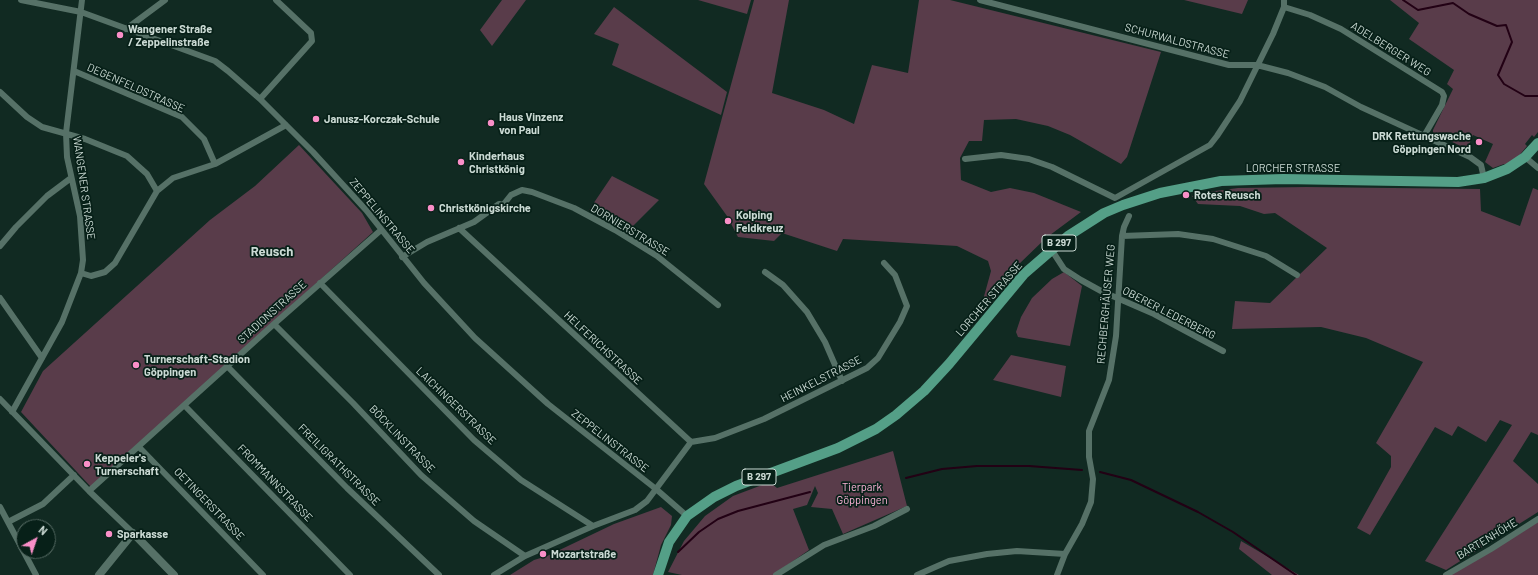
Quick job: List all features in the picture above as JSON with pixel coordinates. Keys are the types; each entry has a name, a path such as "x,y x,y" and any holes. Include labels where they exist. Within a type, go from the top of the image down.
{"main road":[{"name":"LORCHER STRASSE","path":"658,575 669,542 687,516 714,497 736,486 838,448 876,429 896,415 924,391 949,364 1012,287 1051,249 1104,213 1134,201 1187,186 1221,181 1282,179 1458,182 1484,178 1508,169 1525,157 1538,143"}],"street":[{"name":"ZEPPELINSTRASSE","path":"21,0 81,12 215,61 260,99 286,124 366,210 402,257 475,338 520,381 656,489 687,516"},
{"name":"WANGENER STRASSE","path":"12,412 62,322 81,273 82,260 80,216 67,157 66,132 82,0"},
{"path":"126,29 165,0"},
{"path":"260,99 312,41 311,33 276,0"},
{"name":"SCHURWALDSTRASSE","path":"980,0 1229,65 1257,65 1285,72 1325,87 1360,107 1477,161 1484,170 1484,178"},
{"path":"965,159 1001,155 1030,159 1052,167 1115,198 1210,145 1225,126 1240,100 1273,34 1284,7 1284,0"},
{"name":"ADELBERGER WEG","path":"1284,7 1341,29 1442,92 1444,96 1442,105 1424,136"},
{"name":"DEGENFELDSTRASSE","path":"74,71 182,117 204,139 215,164"},
{"path":"0,92 27,117 42,127 66,132 127,156 147,174 157,191"},
{"path":"81,273 91,276 106,272 115,263 157,191 174,178 215,164 286,124"},
{"path":"1525,157 1538,168"},
{"path":"0,246 16,227 47,196 71,178"},
{"name":"DORNIERSTRASSE","path":"459,228 474,222 499,204 503,205 511,194 522,190 532,192 574,208 615,230 657,256 718,305"},
{"name":"RECHBERGHÄUSER WEG","path":"1057,575 1065,554 1082,524 1091,502 1093,479 1089,457 1089,431 1109,380 1119,298 1122,236 1129,216"},
{"path":"402,257 427,242 459,228"},
{"name":"HELFERICHSTRASSE","path":"459,228 691,442"},
{"name":"STADIONSTRASSE","path":"90,491 185,406 227,366 381,230"},
{"path":"1122,236 1178,234 1213,239 1266,256 1298,275"},
{"name":"OBERER LEDERBERG","path":"1051,249 1064,269 1101,291 1156,315 1223,351"},
{"name":"HEINKELSTRASSE","path":"691,442 715,438 764,419 867,368 878,358 900,322 907,306 895,275 884,263"},
{"path":"765,272 784,285 807,312 825,342 842,381"},
{"name":"LAICHINGERSTRASSE","path":"320,283 474,440 521,480 593,526"},
{"path":"0,298 42,358"},
{"name":"BÖCKLINSTRASSE","path":"274,324 427,480 474,521 525,556"},
{"name":"FREILIGRATHSTRASSE","path":"227,366 347,488 439,575"},
{"path":"0,399 174,575"},
{"name":"FROMMANNSTRASSE","path":"185,406 350,575"},
{"path":"494,575 525,556 593,526 635,510 647,501 691,442"},
{"name":"OETINGERSTRASSE","path":"139,447 263,575"},
{"path":"8,522 44,504 74,475"},
{"path":"0,507 36,575"},
{"path":"776,575 824,545 874,526 907,509"},
{"name":"BARTENHÖHE","path":"1446,575 1491,550 1538,519"},
{"path":"99,575 133,533"},
{"path":"917,575 949,561 987,554 1017,551 1065,554"}],"green space":[{"path":"502,0 526,0 492,46 480,30"},
{"path":"698,0 751,0 747,14"},
{"path":"754,0 789,0 772,93 824,110 854,124 872,65 908,73 919,0 950,0 1161,52 1127,157 1121,164 1070,135 1048,126 1016,119 984,120 982,141 969,141 960,158 961,180 991,192 1010,188 1034,193 1081,212 1046,238 1018,265 992,298 973,316 983,300 991,271 988,261 957,246 843,239 837,251 782,233 774,241 738,237 727,216 704,184"},
{"path":"1184,0 1248,0 1242,14"},
{"path":"1390,0 1538,0 1538,132 1534,137 1532,135 1525,144 1527,146 1518,157 1505,165 1504,164 1493,168 1485,162 1493,144 1473,135 1467,149 1433,133 1433,130 1453,89 1447,84 1454,70 1409,39 1419,23"},
{"path":"614,7 727,92 721,115 612,65 619,44 594,34"},
{"path":"299,145 362,213 373,232 91,487 21,412 43,371 210,220 255,186"},
{"path":"612,176 659,200 627,232 589,210"},
{"path":"1306,187 1480,189 1481,211 1520,226 1533,188 1538,190 1538,435 1531,432 1513,461 1538,484 1538,512 1446,570 1425,561 1512,425 1500,420 1486,442 1458,426 1452,436 1435,427 1370,535 1357,528 1391,467 1391,456 1376,443 1423,362 1366,338 1321,327 1232,329 1235,301 1270,303 1327,248 1275,213 1264,214 1240,206 1198,204 1192,196 1238,188"},
{"path":"1064,272 1082,286 1070,346 1018,337 1016,332 1021,317 1032,298 1052,279"},
{"path":"1011,355 1066,366 1061,397 993,380"},
{"name":"Tierpark Göppingen","path":"893,451 907,506 843,534 832,509 811,507 818,493 815,486 807,505 793,509 809,550 773,575 682,575 668,572 684,541 705,516 733,496 770,482 777,488"},
{"path":"661,507 672,516 671,525 661,545 653,575 510,575 534,560 547,556 614,524"},
{"path":"1538,519 1538,575 1446,575"},
{"path":"1241,541 1299,575 1272,575 1239,549"}],"waterway":[{"path":"1403,0 1418,10 1453,3 1469,14 1497,26 1506,25 1512,42 1498,75 1504,84 1525,96 1538,96"},
{"path":"906,478 942,469 977,466 1029,466 1082,470"},
{"path":"1100,472 1131,480 1198,512 1233,532 1296,575"},
{"path":"678,552 699,532 718,519 738,511 810,492"}],"place":[{"name":"Wangener Straße / Zeppelinstraße","path":"120,35"},
{"name":"Janusz-Korczak-Schule","path":"316,119"},
{"name":"Haus Vinzenz von Paul","path":"491,123"},
{"name":"DRK Rettungswache Göppingen Nord","path":"1479,142"},
{"name":"Kinderhaus Christkönig","path":"461,162"},
{"name":"Rotes Reusch","path":"1186,195"},
{"name":"Christkönigskirche","path":"431,208"},
{"name":"Kolping Feldkreuz","path":"728,221"},
{"name":"Turnerschaft-Stadion Göppingen","path":"136,365"},
{"name":"Keppeler's Turnerschaft","path":"87,464"},
{"name":"Sparkasse","path":"109,534"},
{"name":"Mozartstraße","path":"543,554"}],"district":[{"name":"Reusch","path":"272,252"}]}
